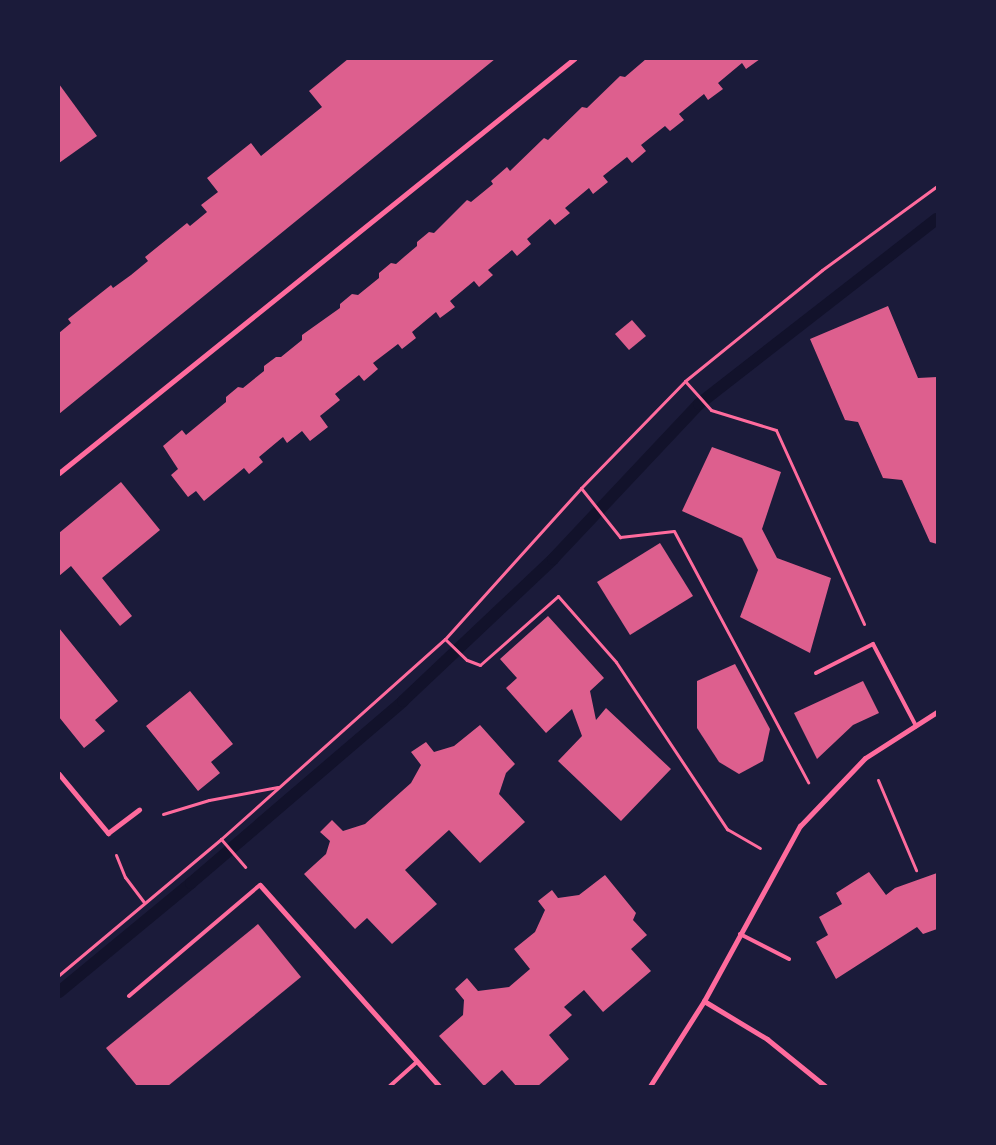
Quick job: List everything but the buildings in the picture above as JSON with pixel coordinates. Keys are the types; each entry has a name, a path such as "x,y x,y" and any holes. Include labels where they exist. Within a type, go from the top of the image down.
{"street":[{"path":"59,473 574,59"},
{"path":"650,1086 704,1001 800,826 868,756 937,712"},
{"path":"59,774 108,833 138,810"},
{"path":"260,885 438,1086"},
{"path":"704,1001 767,1039 825,1086"}],"lane":[{"path":"816,673 873,644 916,726"},
{"path":"129,996 260,885"},
{"path":"740,934 788,959"},
{"path":"390,1086 417,1062"}],"path":[{"path":"59,975 280,787 445,639 581,488 685,381 822,270 937,186"},
{"path":"685,381 711,410 776,430 873,644"},
{"path":"581,488 620,537 674,532 820,805"},
{"path":"445,639 467,660 480,665 558,596 616,662 727,829 781,860"},
{"path":"868,756 916,870"},
{"path":"138,810 160,815 185,810 209,800 280,787"},
{"path":"108,833 126,877 144,902"},
{"path":"220,839 244,865"}],"waterway":[{"path":"59,992 191,883 403,701 553,559 699,404 937,219"}]}
